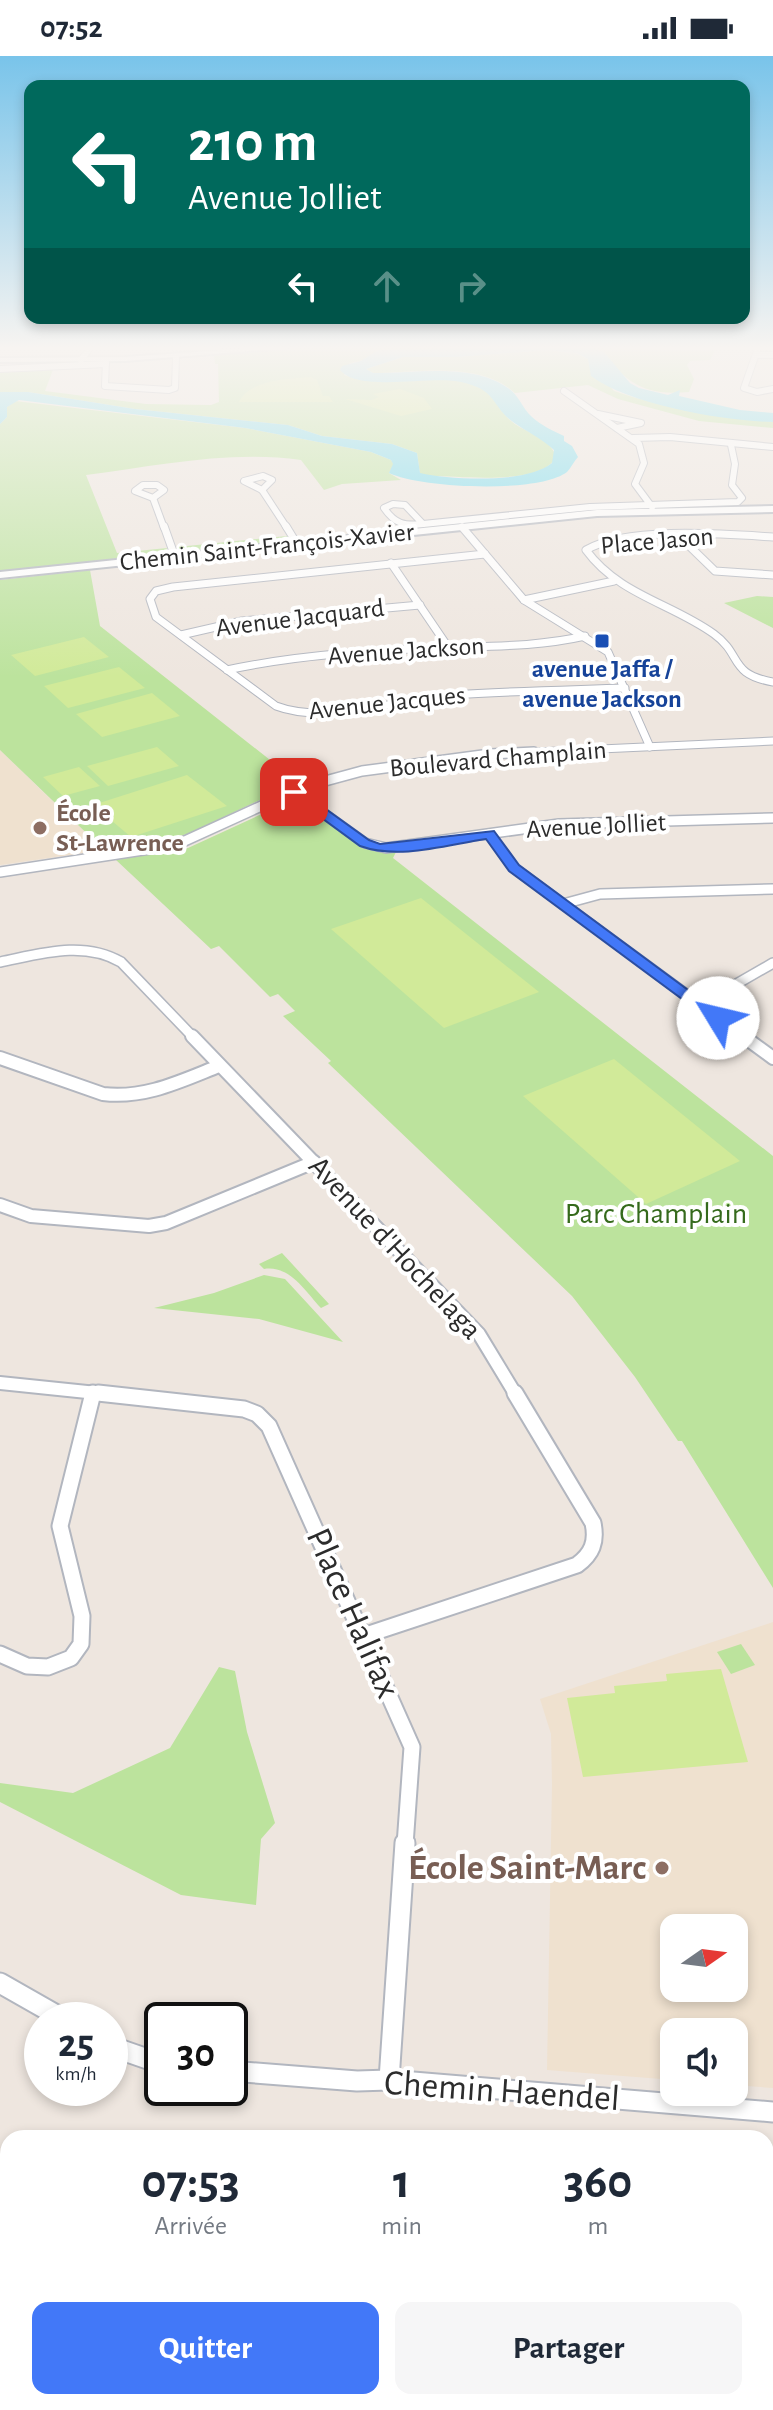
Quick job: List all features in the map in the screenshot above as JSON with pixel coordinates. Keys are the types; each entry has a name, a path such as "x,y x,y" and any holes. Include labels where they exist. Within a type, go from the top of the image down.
{"street":[{"path":"644,458 635,484 652,507"},
{"path":"423,524 405,505 393,504 384,508 398,525 423,524 740,501 742,496 732,485 734,458"},
{"path":"262,490 297,544"},
{"path":"153,498 175,557"},
{"name":"Chemin Saint-François-Xavier","path":"0,575 652,507 773,509"},
{"path":"462,527 524,600 608,652 650,747"},
{"path":"679,536 715,571 773,575"},
{"name":"Place Jason","path":"773,537 679,536 614,540 590,545 587,553 614,581 711,631 723,642 742,673 773,682"},
{"name":"Avenue Jacques","path":"485,554 173,587 156,591 150,599 153,613 278,708 306,714 450,695 625,688"},
{"path":"391,563 448,647"},
{"name":"Place Jason","path":"524,600 614,581"},
{"name":"Avenue Jacquard","path":"181,635 242,621 420,605"},
{"name":"Avenue Jackson","path":"227,670 264,662 448,647 555,643 585,636"},
{"name":"Boulevard Champlain","path":"0,872 176,845 294,792 352,773 470,756 773,741"},
{"name":"Avenue Jolliet","path":"294,792 365,843 378,848 401,848 568,824 773,818"},
{"path":"489,834 512,866 773,1058"},
{"path":"563,904 600,894 773,889"},
{"name":"Avenue d'Hochelaga","path":"0,962 82,950 115,957 479,1334 588,1513 596,1536 592,1551 570,1568 363,1636"},
{"path":"700,1005 773,963"},
{"path":"0,1058 103,1094 121,1096 142,1094 219,1066"},
{"path":"0,1205 31,1216 149,1226 166,1223 314,1162"},
{"name":"Place Halifax","path":"0,1383 244,1409 262,1418 269,1426 408,1733 413,1755 389,2080"},
{"path":"0,1654 27,1666 48,1667 71,1658 81,1644 82,1616 60,1526 93,1393"},
{"path":"0,1983 33,2002"},
{"name":"Chemin Haendel","path":"248,2072 357,2081 389,2080 773,2112"}],"shaded area":[{"name":"École St-Lawrence","path":"0,750 42,791 104,850 0,865"},
{"name":"École Saint-Marc","path":"773,1622 773,2088 748,2086 748,2018 660,2018 660,2079 547,2070 551,1734 540,1699"}],"green space":[{"path":"0,458 224,458 86,475 117,553 167,548 165,554 0,572"},
{"path":"282,458 386,458 394,464 389,473 401,480 342,484 324,490 301,460"},
{"path":"418,458 555,458 548,466 518,476 481,478 420,474"},
{"path":"287,536 289,540 285,542 186,553 177,547"},
{"path":"90,570 100,626 298,782 190,833 160,842 104,850 0,750 0,580"},
{"path":"757,596 773,597 773,628 724,603"},
{"path":"84,637 109,657 35,676 11,655"},
{"path":"119,667 145,688 68,708 44,686"},
{"path":"152,693 180,716 102,737 76,714"},
{"path":"157,747 179,766 108,786 87,766"},
{"path":"79,767 100,786 63,796 43,777"},
{"path":"187,775 227,806 131,837 93,805"},
{"name":"Parc Champlain","path":"290,801 316,810 363,845 396,852 393,858 773,1156 773,1588 682,1441 678,1441 635,1377 572,1296 328,1063 331,1061 283,1016 295,1011 278,994 270,997 219,946 211,949 116,860 188,848"},
{"path":"421,898 539,992 444,1028 331,929"},
{"path":"614,1059 740,1161 646,1204 523,1096"},
{"path":"282,1253 329,1304 321,1308 289,1275 264,1269 259,1264"},
{"path":"264,1275 285,1279 343,1342 259,1319 154,1308 214,1293"},
{"path":"741,1644 755,1665 731,1674 717,1652"},
{"path":"219,1667 235,1671 247,1732 275,1823 261,1839 256,1905 181,1895 0,1802 0,1783 73,1793 170,1748"},
{"path":"721,1669 748,1762 583,1777 567,1698 615,1693 614,1686 667,1681 666,1674"}],"water":[{"path":"386,458 418,458 420,473 469,478 525,474 552,463 553,458 577,458 567,472 552,479 531,484 479,486 404,478 389,473 393,464"}],"place":[{"name":"avenue Jaffa / avenue Jackson","path":"602,641"},
{"name":"École St-Lawrence","path":"40,828"},
{"name":"École Saint-Marc","path":"662,1868"}],"route":[{"path":"294,792 365,843 378,848 401,848 489,834 514,868 718,1018"}]}
